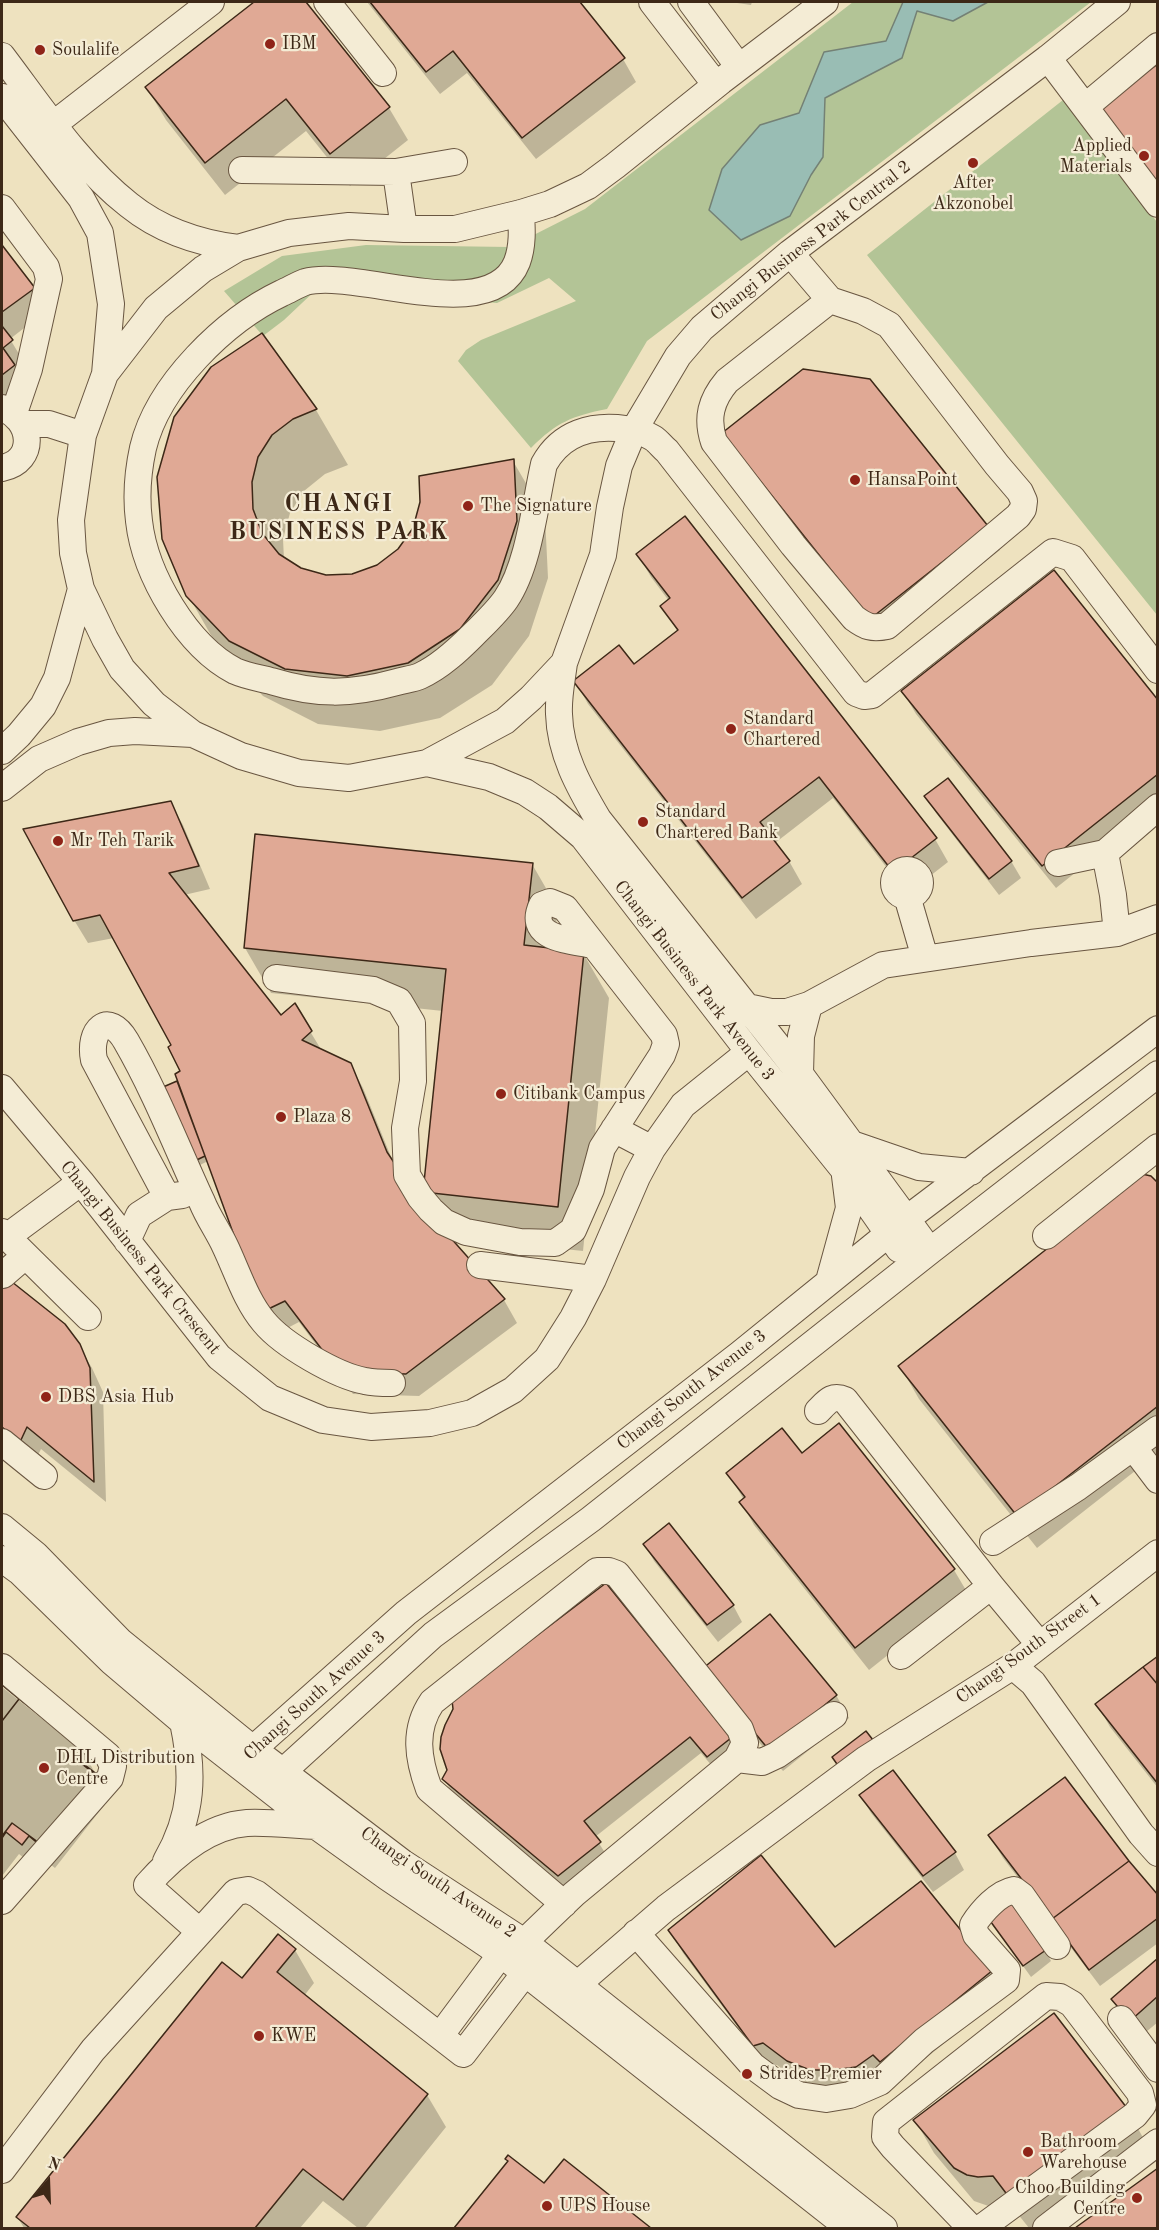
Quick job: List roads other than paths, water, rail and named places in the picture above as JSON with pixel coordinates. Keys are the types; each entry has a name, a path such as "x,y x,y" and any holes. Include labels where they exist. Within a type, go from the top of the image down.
{"street":[{"path":"54,124 211,2"},
{"path":"327,2 383,73"},
{"path":"652,2 716,85"},
{"path":"691,2 739,67"},
{"path":"105,374 156,308 203,269 238,248 289,233 349,226 404,230 455,229 550,204 588,186 825,2"},
{"name":"Changi Business Park Central 2","path":"81,590 122,669 154,704 193,734 242,756 299,773 349,778 427,763 504,721 531,698 564,663 603,555 619,466 634,430 678,356 702,328 790,253 1048,58 1117,2"},
{"path":"1085,106 1158,46"},
{"path":"2,56 96,175 130,206 172,231 212,244 238,248"},
{"path":"1048,58 1158,204"},
{"path":"2,97 81,198 100,233 111,304 105,374 83,435 71,520 73,553 81,590 57,678 43,706 2,751"},
{"path":"242,170 396,172 454,162"},
{"path":"396,172 404,230"},
{"path":"2,208 46,267 49,279 29,369 13,415"},
{"path":"521,213 522,240 517,263 506,280 489,290 459,294 327,280 305,282 267,300 232,326 183,372 157,411 144,446 139,478 139,522 147,558 161,590 204,649 236,671 289,687 317,692 364,692 421,676 458,650 493,615 507,597 522,565 544,464 551,452 579,431 607,426 634,430 653,438 667,451 856,693 864,696 872,695 1053,552 1072,558 1158,670"},
{"path":"790,253 830,300 863,310 890,325 1020,492 1024,501 1023,509 1018,516 887,626 874,629 865,627 855,618 793,545 714,442 709,429 709,415 717,393 727,381 830,300"},
{"path":"13,415 83,435"},
{"path":"2,468 9,467 19,459 26,448 27,435 13,415"},
{"name":"Changi Business Park Avenue 3","path":"564,663 558,712 564,747 577,783 598,819 800,1074 852,1144 898,1227 920,1258"},
{"path":"2,788 39,759 78,742 109,733 135,731 193,734"},
{"name":"Changi Business Park Avenue 3","path":"427,763 489,777 525,792 548,807 583,837 749,1052 844,1170 898,1227"},
{"path":"1058,863 1105,853 1158,807"},
{"path":"1105,853 1117,933"},
{"path":"907,896 925,958"},
{"path":"747,1007 771,1012 787,1012 809,1005 883,965 1117,933 1158,918"},
{"path":"276,978 373,990 399,1001 412,1023 413,1081 405,1128 407,1175 420,1197 444,1222 466,1232 510,1240 555,1243 573,1230 591,1189 602,1148 662,1055 666,1044 664,1035 618,973 593,945"},
{"path":"800,1074 801,1036 809,1005"},
{"path":"167,1197 94,1060 92,1042 103,1026 112,1027 120,1033 146,1075 203,1205 224,1244 252,1306 265,1324 284,1340 342,1374 366,1382 392,1383"},
{"name":"Changi South Avenue 3","path":"246,1757 406,1613 740,1354 898,1227 1158,1029"},
{"name":"Changi Business Park Crescent","path":"2,1088 81,1182 219,1357 270,1398 323,1420 371,1427 429,1423 472,1413 513,1390 546,1359 573,1318 593,1279 637,1177 652,1149 683,1105 749,1052"},
{"name":"Changi South Avenue 3","path":"274,1779 433,1635 591,1519 920,1258 1158,1074"},
{"path":"614,1129 652,1149"},
{"path":"852,1144 919,1167 971,1172"},
{"path":"1046,1236 1158,1147"},
{"path":"829,1281 849,1208 844,1170"},
{"path":"81,1182 5,1234 88,1317"},
{"path":"127,1241 140,1215 167,1197 185,1195 203,1205"},
{"path":"3,1275 26,1256"},
{"path":"480,1265 593,1279"},
{"path":"818,1411 832,1398 838,1397 845,1400 991,1586 1040,1644"},
{"path":"993,1542 1078,1487 1158,1429"},
{"path":"2,1442 44,1476"},
{"path":"1133,1447 1158,1480"},
{"name":"Changi South Avenue 2","path":"2,1527 36,1556 120,1641 246,1757 274,1779 525,1942 578,1984 847,2222"},
{"name":"Changi South Street 1","path":"578,1984 636,1932 866,1759 1013,1666 1158,1553"},
{"name":"Changi South Avenue 2","path":"2,1559 20,1572 111,1661 183,1722 246,1757"},
{"path":"525,1942 564,1904 737,1759 745,1743 740,1730 617,1574 609,1571 597,1571 432,1702 424,1713 421,1725 418,1750 429,1789 564,1904"},
{"path":"901,1656 991,1586"},
{"path":"1013,1666 1033,1683 1141,1834 1158,1853"},
{"path":"2,1667 108,1756 113,1766 110,1778 2,1901"},
{"path":"737,1759 762,1762 777,1755 834,1715"},
{"path":"163,1867 175,1846 189,1804 190,1765 183,1722"},
{"name":"Changi South Avenue 2","path":"274,1779 316,1826 501,1954 847,2222 884,2229"},
{"path":"199,1931 147,1885 163,1867 184,1849 226,1828 244,1823 316,1826"},
{"path":"2,2170 93,2050 236,1892 248,1890 257,1894 463,2054 525,1973"},
{"path":"636,1932 753,2066 780,2086 799,2095 826,2099 850,2095 880,2082 924,2041 1006,1980 1007,1970 976,1935 973,1925 979,1916 1005,1892 1014,1890 1022,1896 1057,1946"},
{"path":"440,2036 501,1954"},
{"path":"971,2229 885,2137 886,2122 1046,1996 1060,1997 1072,2004 1140,2093 1143,2104 1135,2115 981,2229"},
{"path":"1121,2019 1158,2069"},
{"path":"1046,2229 1158,2142"}],"water":[{"path":"903,2 988,2 953,21 917,11 902,58 825,98 823,157 790,216 741,240 709,210 722,169 760,125 799,113 824,52 886,41"}],"place":[{"name":"IBM","path":"270,44"},
{"name":"Soulalife","path":"40,50"},
{"name":"Applied Materials","path":"1144,156"},
{"name":"After Akzonobel","path":"973,163"},
{"name":"HansaPoint","path":"855,480"},
{"name":"The Signature","path":"468,506"},
{"name":"Standard Chartered","path":"731,729"},
{"name":"Standard Chartered Bank","path":"643,822"},
{"name":"Mr Teh Tarik","path":"58,841"},
{"name":"Citibank Campus","path":"501,1094"},
{"name":"Plaza 8","path":"281,1117"},
{"name":"DBS Asia Hub","path":"46,1397"},
{"name":"DHL Distribution Centre","path":"44,1768"},
{"name":"KWE","path":"259,2036"},
{"name":"Strides Premier","path":"747,2074"},
{"name":"Bathroom Warehouse","path":"1028,2152"},
{"name":"Choo Building Centre","path":"1137,2198"},
{"name":"UPS House","path":"547,2206"}],"district":[{"name":"CHANGI BUSINESS PARK","path":"339,519"}]}
